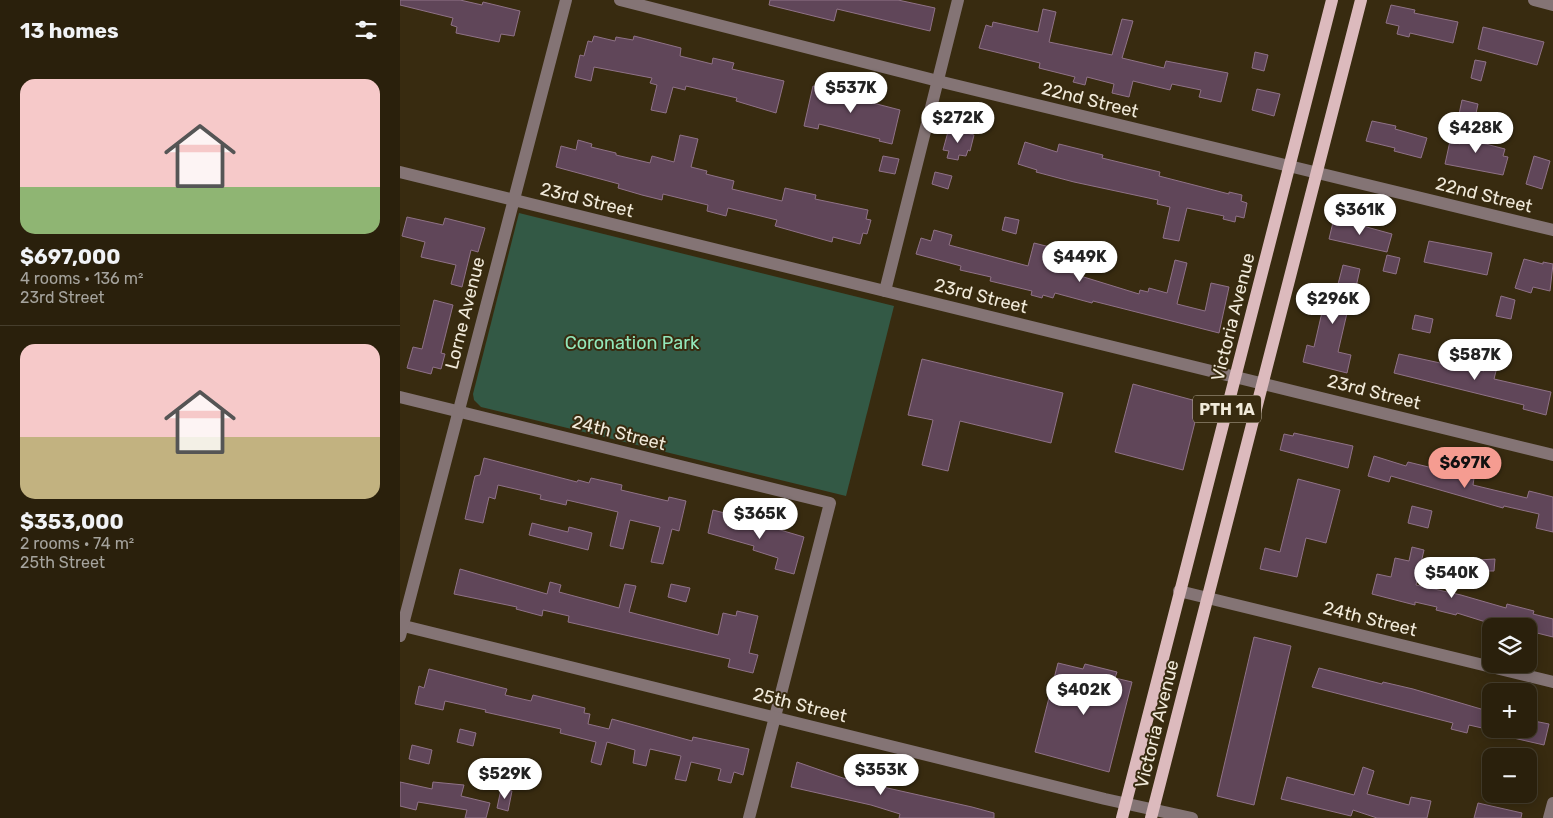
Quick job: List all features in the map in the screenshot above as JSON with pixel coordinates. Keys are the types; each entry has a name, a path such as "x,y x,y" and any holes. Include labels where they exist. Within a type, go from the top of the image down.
{"main road":[{"name":"Victoria Avenue","path":"1122,818 1332,0"},
{"name":"Victoria Avenue","path":"1153,814 1361,0"}],"street":[{"name":"Lorne Avenue","path":"401,629 566,0"},
{"name":"22nd Street","path":"620,0 938,81 1553,230"},
{"path":"884,291 958,0"},
{"path":"1534,0 1553,5"},
{"name":"23rd Street","path":"400,172 1553,455"},
{"name":"24th Street","path":"400,396 830,503 775,716"},
{"name":"24th Street","path":"1179,590 1553,682"},
{"name":"25th Street","path":"401,629 775,716 1126,803 1153,814 1192,818"},
{"path":"749,818 775,716"},
{"path":"1549,818 1553,803"}],"green space":[{"name":"Coronation Park","path":"519,213 894,306 846,496 481,407 474,400 473,394"}],"building":[{"path":"400,0 460,0 482,5 483,2 520,11 514,36 501,34 499,42 456,33 457,27 451,25 453,18 400,5"},
{"path":"770,0 898,0 935,8 930,31 837,9 834,21 769,5"},
{"path":"1391,5 1415,10 1414,13 1458,22 1453,43 1410,33 1409,37 1397,34 1399,26 1386,23"},
{"path":"1043,9 1056,12 1049,42 1112,55 1122,19 1133,21 1122,58 1164,68 1166,61 1228,73 1221,102 1199,97 1201,90 1172,84 1170,90 1133,81 1129,97 1112,93 1114,84 1087,77 1085,85 1073,82 1075,77 1039,68 1040,63 979,48 986,25 992,27 993,22 1038,32"},
{"path":"1483,27 1544,42 1537,65 1478,49"},
{"path":"594,36 615,41 616,37 633,40 634,36 681,48 680,56 712,64 713,58 734,63 732,69 784,81 776,113 736,101 737,98 686,86 685,90 673,87 666,113 651,110 657,85 650,83 652,78 594,67 591,81 575,77 580,55 584,56 588,41 592,42"},
{"path":"1255,52 1268,55 1264,71 1252,68"},
{"path":"1475,60 1486,62 1481,81 1471,78"},
{"path":"813,86 830,90 831,88 874,98 873,103 900,110 892,144 879,141 880,139 819,124 818,129 804,126"},
{"path":"1257,89 1280,94 1274,116 1252,110"},
{"path":"1462,100 1478,104 1474,123 1458,119"},
{"path":"1372,121 1396,126 1395,129 1427,138 1421,158 1394,151 1395,148 1366,141"},
{"path":"949,128 974,135 970,151 968,150 966,156 959,155 958,160 947,158 949,151 943,150"},
{"path":"1463,130 1484,134 1482,143 1505,149 1503,156 1508,157 1503,175 1445,164 1450,141 1460,144"},
{"path":"680,135 698,139 691,167 707,171 706,174 734,181 732,189 782,201 785,188 816,195 815,199 868,210 866,219 871,220 867,234 863,233 860,244 833,237 832,242 775,226 777,220 728,208 726,216 707,211 708,205 663,194 662,200 642,195 618,188 619,184 556,167 561,146 576,150 578,140 592,144 591,147 616,153 616,155 650,163 652,156 674,162"},
{"path":"1025,142 1057,152 1059,144 1103,155 1102,158 1160,172 1159,176 1229,194 1229,192 1242,195 1241,201 1247,203 1244,218 1236,216 1235,222 1223,219 1224,216 1187,208 1179,241 1163,238 1170,207 1157,204 1158,200 1074,182 1036,172 1037,170 1018,164"},
{"path":"883,156 899,159 895,174 879,171"},
{"path":"1534,156 1550,161 1542,189 1526,184"},
{"path":"935,172 952,176 948,189 932,184"},
{"path":"407,217 443,225 445,218 485,228 478,252 471,250 462,287 451,284 456,265 421,257 425,242 402,236"},
{"path":"1005,217 1019,220 1016,234 1002,230"},
{"path":"1334,218 1392,234 1387,252 1329,239"},
{"path":"934,230 952,235 949,245 1028,266 1034,243 1066,251 1061,270 1139,294 1140,290 1148,292 1149,288 1167,293 1175,260 1187,263 1177,304 1205,311 1211,283 1229,287 1219,333 1055,293 1053,298 1043,295 1042,298 1031,295 1032,291 990,281 991,277 960,270 961,266 916,254 921,238 931,241"},
{"path":"1429,241 1492,253 1487,275 1424,262"},
{"path":"1387,255 1400,258 1396,274 1383,271"},
{"path":"1524,259 1543,264 1543,262 1553,264 1550,291 1533,287 1531,293 1515,288"},
{"path":"1343,265 1360,269 1356,287 1350,286 1344,313 1347,313 1338,352 1351,355 1347,373 1303,362 1307,345 1314,347 1328,286 1337,288"},
{"path":"1501,296 1515,300 1511,319 1496,316"},
{"path":"434,300 453,305 441,353 445,354 441,369 433,367 431,374 407,368 413,347 422,349"},
{"path":"1415,315 1433,319 1430,333 1412,329"},
{"path":"1489,353 1500,355 1494,379 1551,392 1546,415 1523,409 1524,405 1394,373 1399,354 1463,368 1464,365 1484,371"},
{"path":"922,359 1063,393 1051,443 960,421 948,471 922,465 933,420 908,415"},
{"path":"1133,384 1200,402 1183,470 1115,452"},
{"path":"1294,433 1353,446 1348,468 1280,450 1284,434 1293,436"},
{"path":"1374,456 1406,466 1408,462 1474,478 1473,485 1527,498 1529,491 1553,497 1553,532 1536,528 1539,514 1504,506 1503,508 1391,476 1389,482 1368,476"},
{"path":"484,458 577,482 578,480 589,483 591,478 622,485 621,490 668,501 669,497 686,501 679,531 672,529 663,564 651,562 660,527 630,520 623,549 610,546 618,512 567,500 566,505 540,499 541,495 498,485 495,499 489,497 483,523 465,519 475,476 480,475"},
{"path":"1298,479 1340,490 1326,543 1306,538 1297,577 1260,569 1265,548 1280,552"},
{"path":"1412,506 1432,511 1428,528 1408,523"},
{"path":"713,510 736,516 734,523 759,529 760,524 804,537 794,574 775,569 778,558 753,550 754,546 708,533"},
{"path":"532,523 568,532 569,527 592,533 588,550 529,535"},
{"path":"1412,547 1424,550 1416,585 1506,608 1507,604 1534,611 1533,614 1553,619 1553,637 1537,633 1537,618 1482,618 1482,621 1457,613 1456,615 1436,610 1437,607 1415,602 1415,605 1372,594 1377,574 1391,577 1395,558 1409,561"},
{"path":"1495,559 1494,571 1478,571 1478,560"},
{"path":"460,569 547,594 550,582 561,585 559,592 619,608 625,584 636,586 629,612 718,635 723,613 736,616 737,611 758,616 749,653 758,655 753,673 728,667 730,659 568,622 569,616 543,610 542,616 516,609 517,607 454,594"},
{"path":"671,584 690,588 686,602 668,597"},
{"path":"1254,637 1291,646 1254,805 1217,796"},
{"path":"1058,663 1083,669 1085,664 1117,672 1115,678 1132,682 1109,772 1035,752"},
{"path":"1319,668 1382,684 1383,682 1413,689 1482,709 1482,728 1469,725 1467,733 1451,729 1453,723 1312,687"},
{"path":"429,669 507,689 505,695 531,701 533,695 585,708 584,713 590,714 588,724 609,729 612,719 692,741 693,737 749,749 743,775 734,772 731,783 718,780 721,769 691,762 686,781 675,779 681,756 650,749 646,766 633,763 635,750 607,742 601,765 591,762 596,742 560,733 561,729 445,701 443,710 415,704 419,686 424,688"},
{"path":"1537,722 1549,724 1544,745 1513,738 1537,738"},
{"path":"460,729 476,733 473,746 457,742"},
{"path":"412,745 432,750 429,764 409,759"},
{"path":"797,762 843,778 994,813 994,818 899,818 900,814 871,805 791,787"},
{"path":"1363,767 1374,771 1367,794 1409,805 1411,797 1431,801 1427,818 1377,818 1353,810 1351,816 1281,799 1287,777 1354,795"},
{"path":"400,782 432,789 433,782 464,785 461,796 490,803 486,818 465,818 467,810 418,802 416,810 400,806"},
{"path":"501,789 512,791 508,811 497,808"},
{"path":"1478,803 1522,813 1521,818 1474,818"}]}
